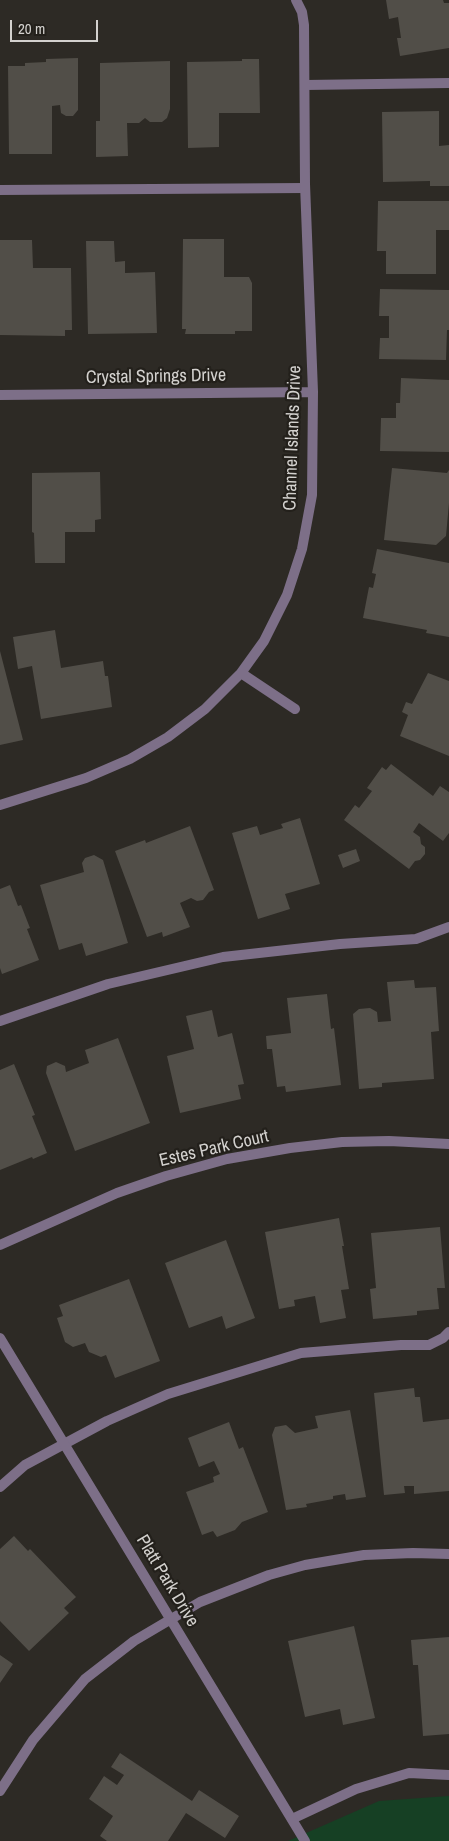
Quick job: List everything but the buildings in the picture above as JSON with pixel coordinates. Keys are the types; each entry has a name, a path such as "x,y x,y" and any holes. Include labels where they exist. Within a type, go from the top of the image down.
{"street":[{"name":"Channel Islands Drive","path":"0,805 86,778 130,759 168,737 205,709 241,673 264,641 283,603 302,549 312,495 313,392 305,188 304,25 302,12 296,0"},
{"path":"305,85 449,83"},
{"path":"0,190 305,188"},
{"name":"Crystal Springs Drive","path":"0,395 313,392"},
{"path":"241,673 295,709"},
{"path":"0,1021 108,984 223,957 340,944 416,939 449,927"},
{"name":"Estes Park Court","path":"0,1245 117,1193 166,1176 227,1160 290,1148 342,1142 390,1141 449,1144"},
{"path":"0,1487 25,1465 107,1421 168,1394 301,1353 401,1345 429,1345 443,1338 449,1332"},
{"name":"Platt Park Drive","path":"0,1338 306,1841"},
{"path":"0,1791 33,1740 85,1679 134,1641 200,1602 269,1575 305,1565 364,1555 449,1554"},
{"path":"292,1819 356,1789 408,1773 449,1775"}],"green space":[{"path":"449,1796 449,1841 288,1841 379,1801"}]}
